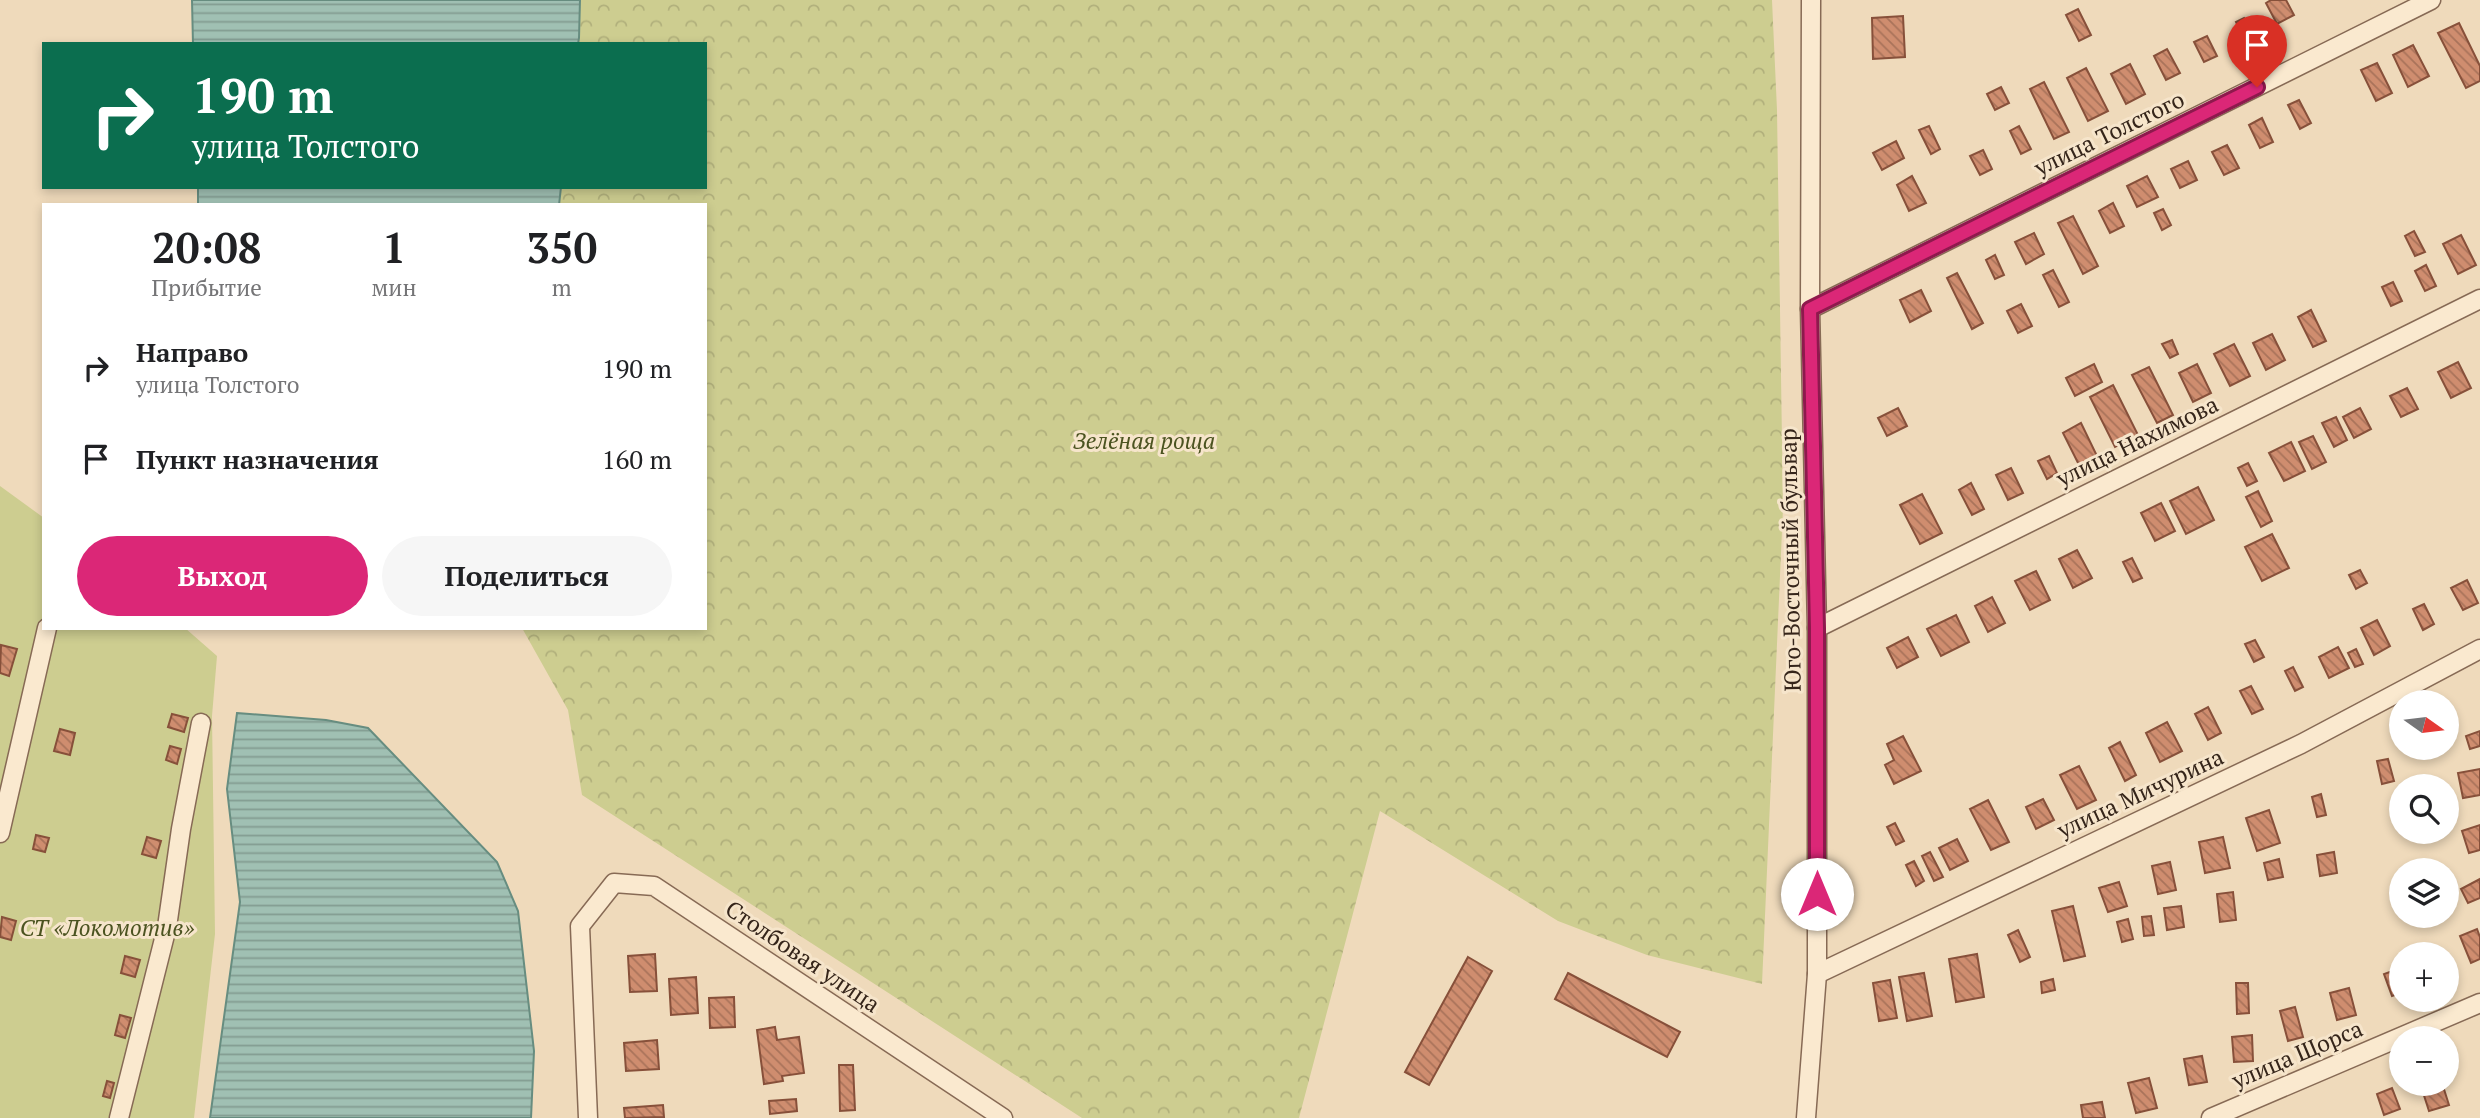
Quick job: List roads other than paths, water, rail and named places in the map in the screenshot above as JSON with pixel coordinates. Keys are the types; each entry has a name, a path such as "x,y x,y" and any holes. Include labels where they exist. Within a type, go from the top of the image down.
{"street":[{"name":"Юго-Восточный бульвар","path":"1806,1118 1817,974 1817,628 1810,309 1811,0"},
{"name":"улица Толстого","path":"1810,309 2431,0"},
{"name":"улица Нахимова","path":"1817,628 2480,299"},
{"path":"0,833 47,630"},
{"name":"улица Мичурина","path":"1817,974 2301,744 2480,649"},
{"path":"119,1118 167,927 181,829 201,723"},
{"name":"Столбовая улица","path":"589,1118 580,926 614,883 654,886 1003,1118"},
{"name":"улица Щорса","path":"2211,1118 2480,1003"}],"park label":[{"name":"Зелёная роща","path":"1144,440"},
{"name":"СТ «Локомотив»","path":"107,927"}]}
